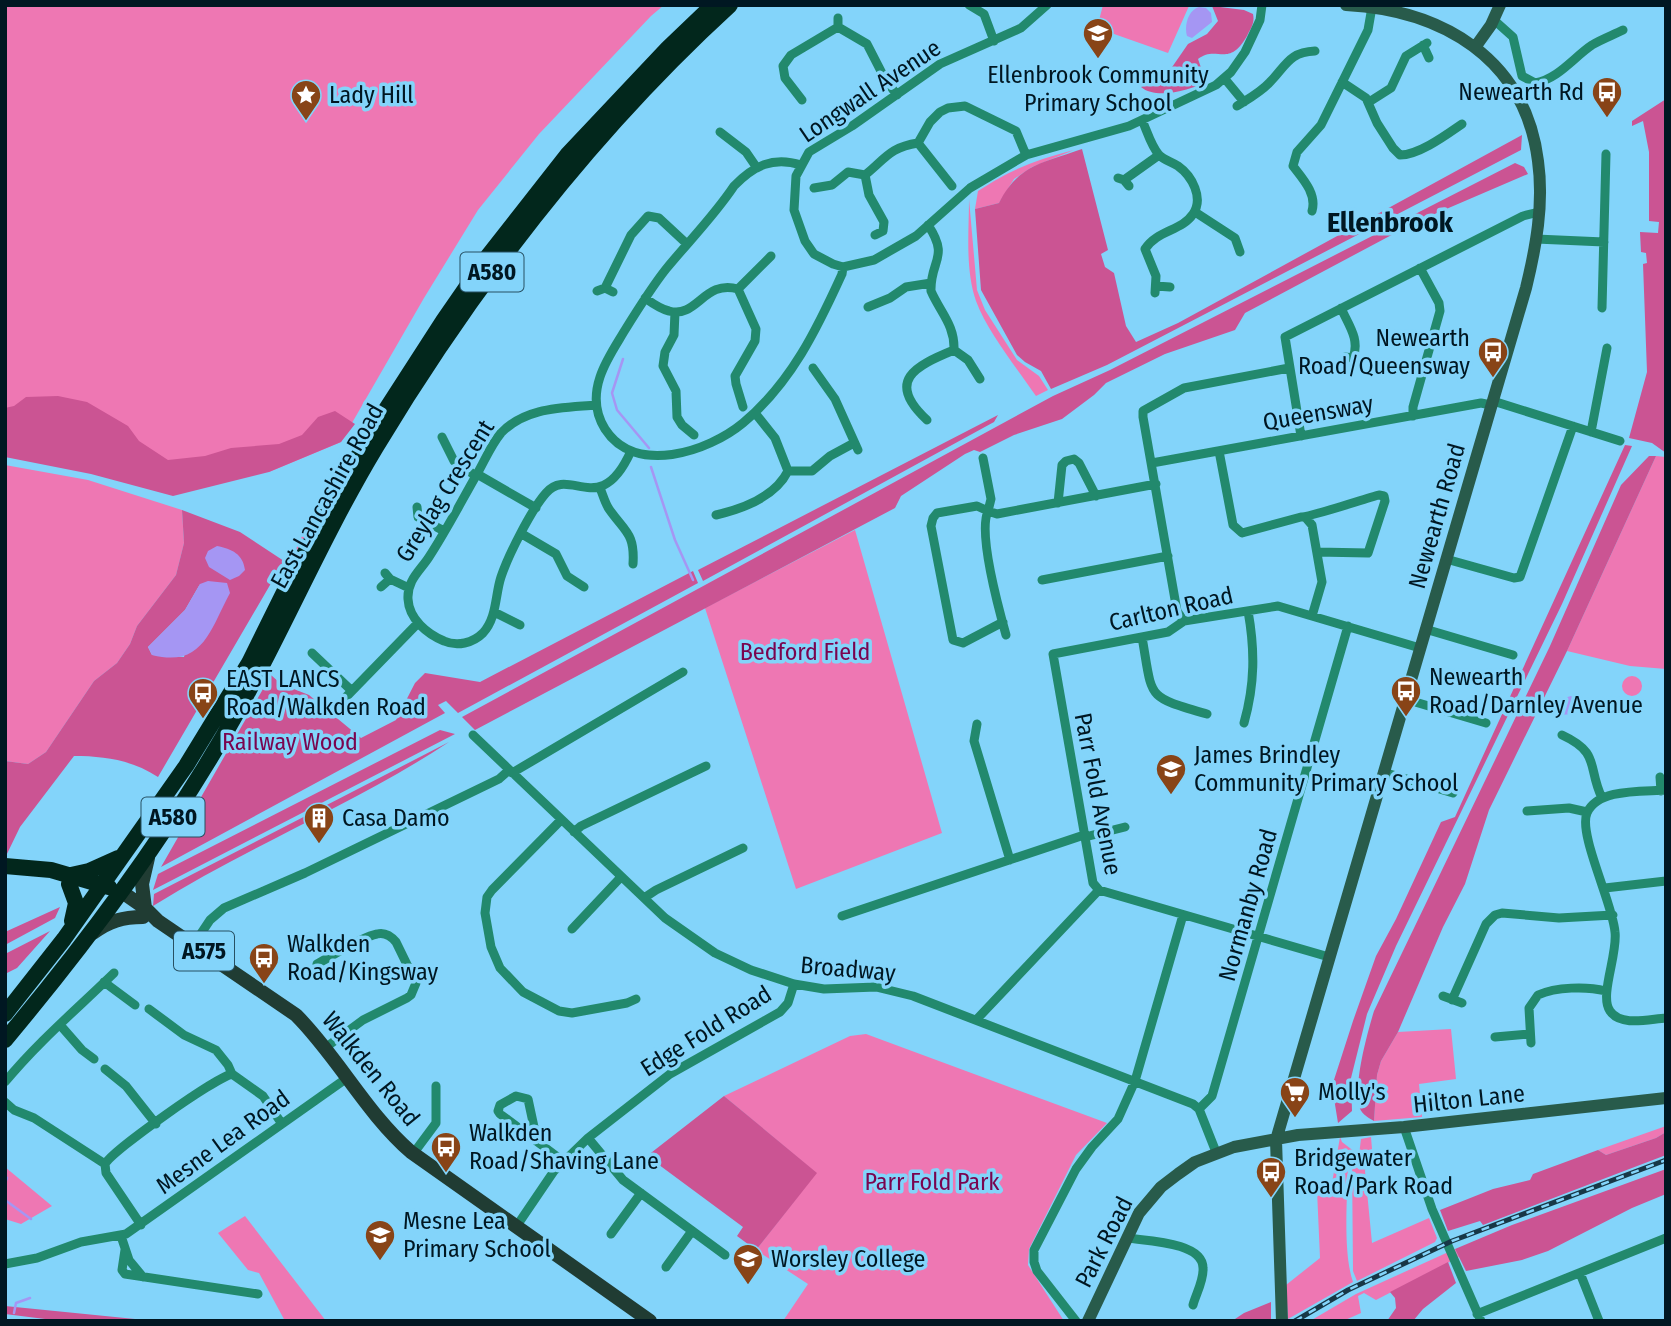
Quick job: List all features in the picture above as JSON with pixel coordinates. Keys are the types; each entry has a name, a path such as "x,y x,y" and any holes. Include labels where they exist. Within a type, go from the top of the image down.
{"highway":[{"name":"East Lancashire Road","path":"5,1040 90,935 122,856 186,766 249,663 291,578 372,431 443,321 488,256 568,154 668,48 713,5"},
{"name":"East Lancashire Road","path":"5,1014 64,939 149,854 225,730 374,451 451,330 569,173 667,66 730,5"},
{"path":"5,1023 109,893 209,746 225,730"},
{"path":"64,939 74,916 76,903 70,880 122,856"},
{"name":"Walkden Road","path":"5,866 51,870 70,880 109,893"},
{"name":"Walkden Road","path":"5,876 70,880"}],"main road":[{"name":"Newearth Road","path":"1282,1321 1276,1140 1526,288 1539,212 1538,159 1527,119 1519,100 1504,78 1476,46 1426,19 1372,6 1346,5"},
{"path":"1476,46 1494,20 1500,5"},
{"path":"90,935 113,920 144,912 142,884 149,854"},
{"name":"Walkden Road","path":"109,893 144,912 281,1002 311,1029 382,1123 413,1154 650,1321"},
{"name":"Hilton Lane","path":"1276,1140 1322,1132 1404,1127 1666,1098"},
{"name":"Park Road","path":"1088,1321 1139,1213 1161,1187 1195,1162 1216,1152 1276,1140"}],"street":[{"path":"969,5 988,19 994,41"},
{"name":"Longwall Avenue","path":"843,267 814,254 800,231 793,200 800,164 815,147 838,135 940,64 1021,28 1047,5"},
{"path":"800,164 780,160 757,167 734,186 645,298 603,369 596,391 600,419 609,435 631,451 652,455 693,450 728,434 755,413 796,366 817,329 843,267 874,260 906,243 970,188 1026,155 1089,139 1142,120 1225,79 1245,52 1260,20 1262,5"},
{"path":"1312,211 1314,200 1293,162 1297,152 1321,125 1368,30 1372,6"},
{"path":"1494,20 1513,37 1522,76 1535,83 1546,80 1570,64 1592,45 1623,30"},
{"path":"802,100 797,86 783,74 783,66 786,60 838,23 867,44 885,79 897,94"},
{"path":"1369,102 1391,88 1406,56 1425,44 1429,58"},
{"path":"1225,79 1240,104 1269,83 1301,49 1315,51"},
{"path":"1342,82 1362,94 1369,102 1377,123 1399,160 1435,142 1463,123"},
{"path":"864,175 896,148 918,143 930,122 948,107 965,106 1016,131 1026,155"},
{"path":"1142,120 1159,155 1188,176 1196,191 1195,212 1186,221 1158,235 1143,251 1156,276 1156,289 1170,287"},
{"path":"720,131 746,152 757,167"},
{"path":"918,143 948,176 952,187"},
{"path":"1124,182 1159,155"},
{"path":"1602,308 1598,296 1604,242 1604,159"},
{"path":"814,188 832,185 848,172 864,175"},
{"path":"864,175 869,195 884,222 883,230 875,235"},
{"path":"1195,212 1235,238 1240,254"},
{"path":"1301,436 1285,337 1523,216 1539,212"},
{"path":"605,290 631,235 648,216 659,218 687,244"},
{"path":"928,225 940,249 931,283 934,297 953,331 954,349 968,360 981,381"},
{"path":"1536,239 1604,242"},
{"path":"645,298 664,310 675,312 689,309 704,295 718,288 738,289 767,267 771,256"},
{"path":"1413,416 1413,407 1440,311 1439,303 1420,268"},
{"path":"866,309 890,298 906,286 931,283"},
{"path":"738,289 756,329 755,341 735,376 743,394 743,407"},
{"path":"1341,308 1357,342 1351,360"},
{"path":"675,312 674,335 665,352 663,366 676,390 677,417 689,435"},
{"path":"920,417 908,396 906,377 919,366 954,349"},
{"path":"1591,432 1603,353"},
{"path":"788,471 812,471 830,456 856,447 835,400 812,368"},
{"path":"1184,621 1177,611 1143,411 1189,386 1289,368"},
{"path":"1492,403 1620,441"},
{"name":"Queensway","path":"1152,463 1492,403"},
{"name":"Greylag Crescent","path":"418,623 409,607 409,588 413,577 429,557 495,440 515,420 535,412 596,405"},
{"path":"755,413 775,438 788,471"},
{"path":"1446,559 1514,578 1520,577 1573,426"},
{"path":"442,437 444,449 457,464 536,508"},
{"path":"312,653 349,694 418,623 433,636 451,644 477,638 484,632 494,612 503,569 547,491 567,484 600,488 618,476 631,451"},
{"path":"1219,451 1233,525 1238,531 1245,533 1300,517 1306,518 1317,512 1379,495 1385,498 1368,553 1317,552"},
{"path":"983,458 991,499 985,524 995,594 1006,635"},
{"path":"1058,503 1062,465 1066,461 1077,460 1096,496"},
{"path":"715,515 732,511 768,494 780,484 788,471"},
{"path":"1003,622 963,643 953,640 931,526 933,517 942,512 977,506 1000,514 1156,484"},
{"path":"600,488 610,510 629,532 634,561 646,559"},
{"path":"415,515 444,531"},
{"path":"1306,518 1312,525 1322,582 1312,616"},
{"path":"522,534 556,554 567,576 581,585 572,595"},
{"path":"1042,580 1168,556"},
{"path":"381,587 387,576 409,588"},
{"name":"Carlton Road","path":"1053,654 1168,632 1184,621 1278,607 1420,648"},
{"path":"1244,723 1251,699 1254,651 1248,611"},
{"path":"494,612 517,623 507,632"},
{"name":"Normanby Road","path":"1199,1109 1212,1096 1348,626"},
{"path":"1425,629 1513,655"},
{"path":"1142,637 1150,684 1155,694 1164,701 1202,710"},
{"name":"Parr Fold Avenue","path":"977,1019 1098,890 1093,883 1084,836 1053,654"},
{"path":"194,944 209,920 225,908 351,852 499,779 677,674"},
{"path":"1405,699 1486,724"},
{"path":"1574,728 1566,737 1582,746 1590,756 1602,798"},
{"path":"974,729 974,741 1010,860"},
{"name":"Broadway","path":"473,735 644,898 682,931 715,953 751,970 794,984 824,989 889,989 913,996 1135,1081 1193,1104 1199,1109"},
{"path":"574,832 581,826 706,766"},
{"path":"1383,772 1453,793"},
{"path":"1660,777 1663,790 1602,798 1587,812 1585,820 1587,837 1613,915 1616,952 1606,991 1608,1008 1618,1018 1629,1021 1666,1018"},
{"path":"1532,814 1570,808 1587,812"},
{"path":"561,820 487,897 485,913 495,958 505,974 523,992 559,1011 577,1013 636,999"},
{"path":"842,916 1084,836 1125,827"},
{"path":"644,898 743,848"},
{"path":"572,929 621,877"},
{"path":"1605,888 1666,881"},
{"path":"1098,890 1329,957"},
{"path":"1452,1000 1486,923 1495,915 1510,913 1559,918 1613,915"},
{"path":"1076,1321 1037,1271 1034,1250 1076,1169 1118,1119 1135,1081 1184,915"},
{"path":"317,964 370,936 382,933 393,937 415,983 407,999 362,1020 325,1048"},
{"path":"5,1082 44,1038 61,1026 114,972"},
{"path":"104,982 135,1005"},
{"name":"Edge Fold Road","path":"516,1227 563,1161 588,1138 670,1074 780,1012 788,1003 794,984"},
{"path":"1495,1037 1530,1038 1530,1003 1538,995 1549,991 1591,988 1606,991"},
{"path":"149,1009 184,1035 216,1050 232,1074 263,1096 282,1124"},
{"path":"61,1026 82,1050 94,1059"},
{"path":"105,1069 126,1086 156,1124"},
{"path":"141,1225 106,1173 105,1164 111,1156 219,1079 232,1074"},
{"name":"Mesne Lea Road","path":"121,1236 141,1225 347,1078"},
{"path":"413,1154 436,1122 436,1086"},
{"path":"537,1141 528,1099 516,1096 498,1107 500,1114 563,1161"},
{"path":"5,1102 105,1164"},
{"path":"1199,1109 1216,1152"},
{"path":"1404,1127 1432,1209 1479,1318 1666,1238"},
{"path":"588,1138 618,1175 725,1255"},
{"path":"611,1234 641,1193"},
{"path":"666,1267 692,1231"},
{"path":"5,1264 37,1258 81,1242 121,1236 135,1269 143,1277 254,1290"},
{"path":"1128,1238 1188,1248 1198,1255 1203,1272 1191,1307"},
{"path":"1580,1273 1599,1321"}],"green space":[{"path":"5,5 664,5 539,134 478,210 341,442 269,472 5,444"},
{"path":"1103,5 1189,6 1168,53 1097,28"},
{"path":"1212,6 1244,10 1253,14 1252,25 1240,46 1228,54 1205,55 1198,59 1206,82 1200,85 1183,91 1164,93 1147,91 1141,87 1168,73 1188,44 1207,34 1218,21"},
{"path":"1666,99 1666,453 1652,443 1629,438 1647,372 1643,264 1647,263 1646,253 1641,252 1640,232 1658,233 1659,222 1649,221 1649,152 1643,121 1632,126 1632,121"},
{"path":"1522,135 1521,150 1107,365 1051,389 1041,371 1017,355 981,290 975,209 999,203 1024,172 1082,149 1108,250 1101,254 1105,267 1114,273 1126,326 1136,342 1178,323"},
{"path":"1074,150 1032,167 1014,179 999,203 975,209 978,191 990,183 1024,166"},
{"path":"1515,163 1524,167 1528,174 1416,222 1245,313 1235,330 1165,354 1106,383 1062,419 1014,435 980,452 974,450 965,454 901,496 895,508 475,730 462,717 1053,396 1110,370"},
{"path":"969,199 977,290 985,310 1017,360 1039,376 1048,390 1036,396 995,338 976,301 969,263"},
{"path":"58,396 87,402 128,426 139,441 168,460 205,456 231,448 279,444 302,435 318,417 335,411 355,424 341,442 269,472 173,496 91,474 5,457 5,408 14,406 26,397"},
{"path":"998,415 994,422 703,581 698,570"},
{"path":"1625,445 1632,446 1562,604 1396,946 1367,1014 1351,1078 1352,1111 1338,1123 1332,1086 1376,956 1441,822 1455,817"},
{"path":"1649,456 1656,456 1567,651 1489,810 1465,884 1443,927 1398,1032 1381,1061 1377,1075 1374,1121 1361,1110 1358,1084 1374,1011 1550,646 1621,485"},
{"path":"1656,456 1666,457 1666,669 1630,666 1567,651"},
{"path":"344,461 347,463 292,559 337,468"},
{"path":"5,465 88,480 182,510 184,543 176,575 137,626 130,644 117,663 94,681 46,752 28,764 5,761"},
{"path":"182,510 240,532 284,561 158,777 118,760 74,756 20,827 5,858 5,761 28,764 46,752 94,681 117,663 130,644 137,626 176,575 184,543","holes":["200,584 184,657 152,655 148,647 185,610"]},
{"name":"Bedford Field","path":"855,530 942,833 796,889 705,608"},
{"name":"Railway Wood","path":"693,571 698,583 458,713 446,701 438,705 445,713 161,867 271,675 281,684 309,695 361,738 396,720 415,683 425,673 480,682"},
{"path":"1632,676 1639,679 1642,686 1639,693 1632,696 1625,693 1622,686 1625,679"},
{"path":"440,730 455,734 153,890 158,874"},
{"path":"449,742 377,785 189,884 153,906 154,894"},
{"path":"60,907 55,918 5,945 5,932"},
{"path":"50,931 17,968 5,974 5,954"},
{"path":"1451,1029 1456,1079 1419,1084 1422,1117 1374,1121 1377,1075 1381,1061 1398,1032"},
{"name":"Parr Fold Park","path":"866,1034 1107,1123 1076,1155 1029,1249 1028,1265 1064,1321 783,1321 808,1284 756,1250 816,1173 724,1096 850,1036"},
{"path":"724,1096 817,1173 756,1250 737,1236 743,1227 647,1156"},
{"path":"1666,1126 1666,1132 1656,1138 1606,1155 1598,1150"},
{"path":"1666,1132 1666,1155 1483,1225 1480,1221 1448,1231 1440,1210 1493,1189 1530,1180 1533,1174 1598,1150 1606,1155"},
{"path":"1340,1137 1342,1142 1355,1152 1348,1157 1346,1221 1353,1282 1288,1319 1286,1285 1320,1258 1317,1190 1332,1183"},
{"path":"1371,1137 1372,1149 1367,1154 1365,1171 1372,1243 1429,1218 1437,1238 1435,1242 1357,1281 1353,1271 1352,1161 1359,1155 1361,1139"},
{"path":"5,1167 52,1206 21,1224 5,1219"},
{"path":"1666,1169 1666,1194 1632,1208 1548,1251 1522,1260 1466,1271 1455,1249 1512,1225"},
{"path":"245,1216 326,1321 285,1321 259,1273 248,1270 218,1233"},
{"path":"1455,1249 1459,1257 1376,1300 1364,1293 1358,1296 1361,1313 1343,1321 1310,1321 1356,1294"},
{"path":"1448,1262 1456,1283 1423,1309 1413,1321 1387,1321 1396,1308 1395,1298 1390,1292"},
{"path":"1271,1302 1271,1321 1232,1321 1244,1313"},
{"path":"5,1306 155,1321 61,1321 5,1314"}],"shaded area":[{"path":"1199,7 1206,8 1211,13 1212,22 1192,38 1187,36 1187,23 1192,11"},
{"path":"217,546 239,556 245,570 239,576 230,580 209,567 205,558 208,551"},
{"path":"208,581 227,583 230,593 203,643 183,656 169,658 152,655 148,647 185,610 200,584"},
{"path":"1571,696 1576,700 1574,714 1559,715 1546,708 1554,701"}],"waterway":[{"path":"623,359 612,393 617,410 649,448"},
{"path":"651,467 675,540 693,580"},
{"path":"5,1176 5,1183"},
{"path":"5,1200 31,1219"},
{"path":"14,1313 16,1303 30,1298"}],"railway":[{"path":"1295,1321 1348,1290 1452,1241 1666,1160"}],"place":[{"name":"Ellenbrook Community Primary School","path":"1098,60"},
{"name":"Newearth Rd","path":"1607,119"},
{"name":"Lady Hill","path":"306,122"},
{"name":"Newearth Road/Queensway","path":"1493,379"},
{"name":"Newearth Road/Darnley Avenue","path":"1406,718"},
{"name":"EAST LANCS Road/Walkden Road","path":"203,720"},
{"name":"James Brindley Community Primary School","path":"1171,796"},
{"name":"Casa Damo","path":"319,845"},
{"name":"Walkden Road/Kingsway","path":"264,985"},
{"name":"Molly's","path":"1295,1119"},
{"name":"Walkden Road/Shaving Lane","path":"446,1174"},
{"name":"Bridgewater Road/Park Road","path":"1271,1199"},
{"name":"Mesne Lea Primary School","path":"380,1262"},
{"name":"Worsley College","path":"748,1286"}],"district":[{"name":"Ellenbrook","path":"1390,222"}]}
